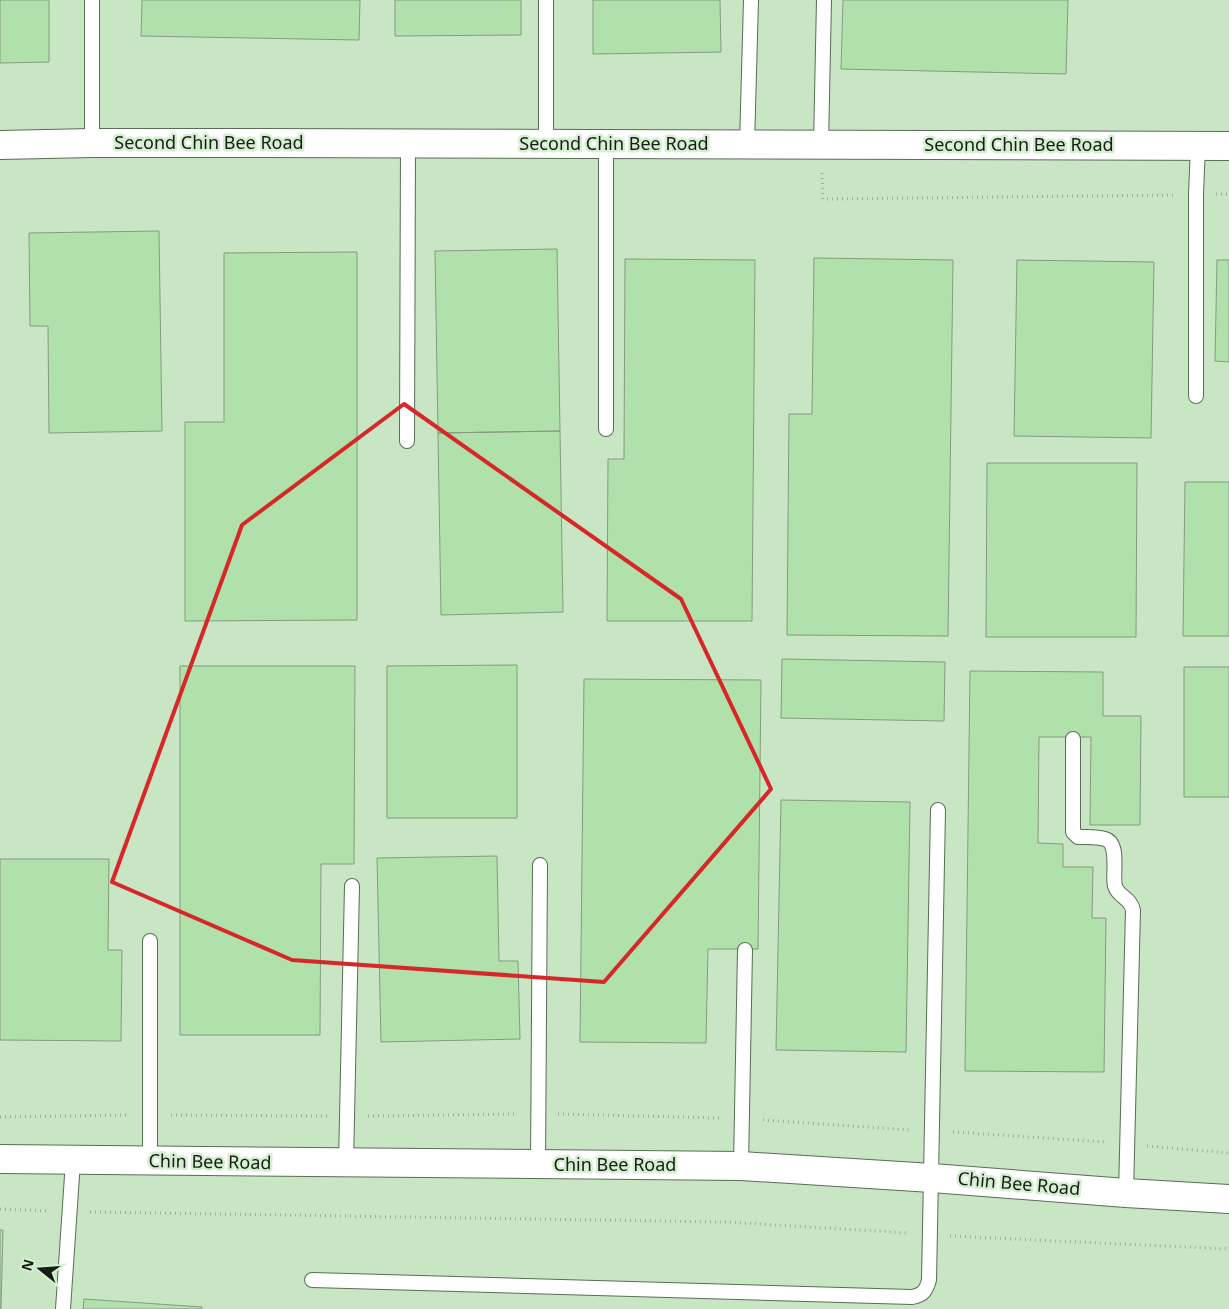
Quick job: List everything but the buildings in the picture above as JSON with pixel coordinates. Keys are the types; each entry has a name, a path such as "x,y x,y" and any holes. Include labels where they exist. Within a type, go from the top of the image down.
{"street":[{"name":"Second Chin Bee Road","path":"0,145 92,143 1229,146"},
{"name":"Chin Bee Road","path":"0,1160 741,1166 1229,1199"}],"lane":[{"path":"92,0 92,143"},
{"path":"546,0 546,144"},
{"path":"747,145 751,0"},
{"path":"821,145 824,0"},
{"path":"407,441 408,144"},
{"path":"606,144 606,429"},
{"path":"1196,396 1196,194 1198,146"},
{"path":"1073,739 1073,832 1078,837 1106,839 1111,843 1114,849 1115,886 1118,892 1131,903 1133,910 1126,1193"},
{"path":"312,1280 912,1297 924,1292 929,1280 932,1178 938,810"},
{"path":"538,1165 540,865"},
{"path":"346,1163 352,886"},
{"path":"150,941 150,1161"},
{"path":"741,1166 745,950"},
{"path":"63,1309 73,1160"}],"path":[{"path":"821,145 823,199 1229,194"},
{"path":"0,1116 539,1114 742,1119 1127,1144 1229,1153"},
{"path":"0,1209 70,1212 725,1222 930,1235 1229,1249"}],"highlighted area":[{"path":"404,404 681,599 771,789 604,982 292,960 112,882 242,525"}],"shaded area":[{"path":"0,0 1229,0 1229,1309 0,1309"}]}
